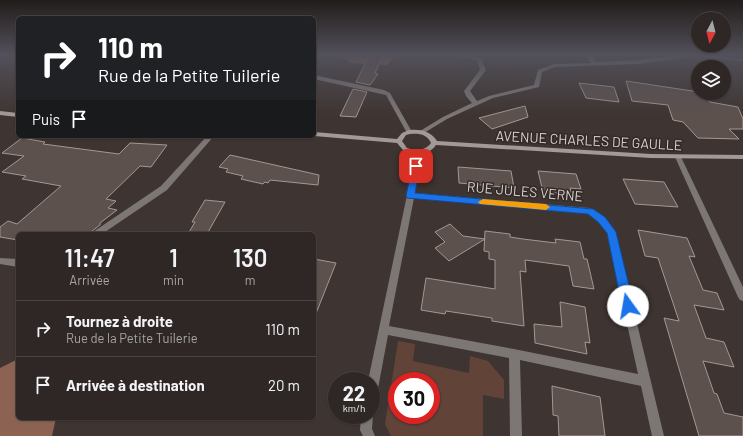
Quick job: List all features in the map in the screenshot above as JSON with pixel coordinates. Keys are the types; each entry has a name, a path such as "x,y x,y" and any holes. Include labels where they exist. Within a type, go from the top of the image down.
{"street":[{"path":"476,104 469,96 467,91 480,74"},
{"path":"422,132 445,118 491,96 537,86 539,74"},
{"path":"316,77 388,94 409,132"},
{"path":"0,113 16,114"},
{"path":"409,132 422,132 431,136 434,143 427,151 419,152 405,149 401,146 399,141 404,134 409,132"},
{"path":"316,134 399,141"},
{"path":"99,232 164,188 209,138"},
{"name":"AVENUE CHARLES DE GAULLE","path":"434,143 678,157 743,157"},
{"path":"375,372 419,152"},
{"path":"678,157 743,297"},
{"name":"RUE JULES VERNE","path":"410,196 590,211 601,219 611,232 658,436"},
{"path":"0,261 16,263"},
{"path":"384,330 514,354 645,381"},
{"path":"514,354 516,436"},
{"path":"366,424 366,430 369,436"}],"shaded area":[{"path":"398,341 415,344 413,361 469,373 470,356 488,361 504,380 504,399 483,395 483,436 391,436 385,424 388,405 388,424 440,424 440,372 393,372"},
{"path":"16,360 16,420 56,420 52,436 0,436 0,368"}],"building":[{"path":"360,74 378,74 370,85 356,82"},
{"path":"626,81 691,91 691,100 709,100 710,102 738,107 743,119 743,129 729,129 739,139 698,138 683,122 673,120 668,105 632,101"},
{"path":"579,83 614,87 619,102 586,98"},
{"path":"353,89 367,92 356,117 340,116"},
{"path":"525,106 528,117 492,129 479,118"},
{"path":"22,138 45,142 43,144 119,154 130,143 167,145 151,167 140,166 106,199 116,201 108,208 117,210 100,223 100,225 92,232 16,232 16,240 0,237 0,227 8,221 17,224 61,186 22,179 26,176 2,172 24,156 2,153"},
{"path":"230,155 319,175 318,185 270,180 268,183 265,182 263,184 241,179 243,176 226,172 228,169 219,167"},
{"path":"458,167 511,171 514,188 459,183"},
{"path":"538,171 576,174 581,189 570,188 572,194 543,192"},
{"path":"623,179 664,182 678,207 635,204"},
{"path":"205,200 225,202 208,232 189,232 195,222 192,222"},
{"path":"450,224 463,236 485,239 449,261 435,248 445,242 435,232"},
{"path":"638,230 687,238 695,257 689,256 703,290 717,293 724,310 694,305 706,338 724,342 734,367 703,361 714,393 717,394 724,413 743,417 743,436 699,436 664,318 679,321 658,258 645,256"},
{"path":"485,231 510,234 510,237 556,243 555,239 580,242 584,259 587,259 594,289 573,286 569,266 525,260 526,272 520,271 524,326 492,321 492,318 446,311 445,314 421,310 426,278 495,289 495,260 489,259 489,252 484,251"},
{"path":"316,259 336,263 316,313"},
{"path":"560,302 585,307 590,343 585,342 587,354 535,343 534,324 562,327"},
{"path":"552,386 600,397 605,436 559,436 558,416 553,415"}],"slow traffic":[{"path":"483,202 546,207"}],"route":[{"path":"416,166 410,196 590,211 601,219 611,232 628,306"}]}
